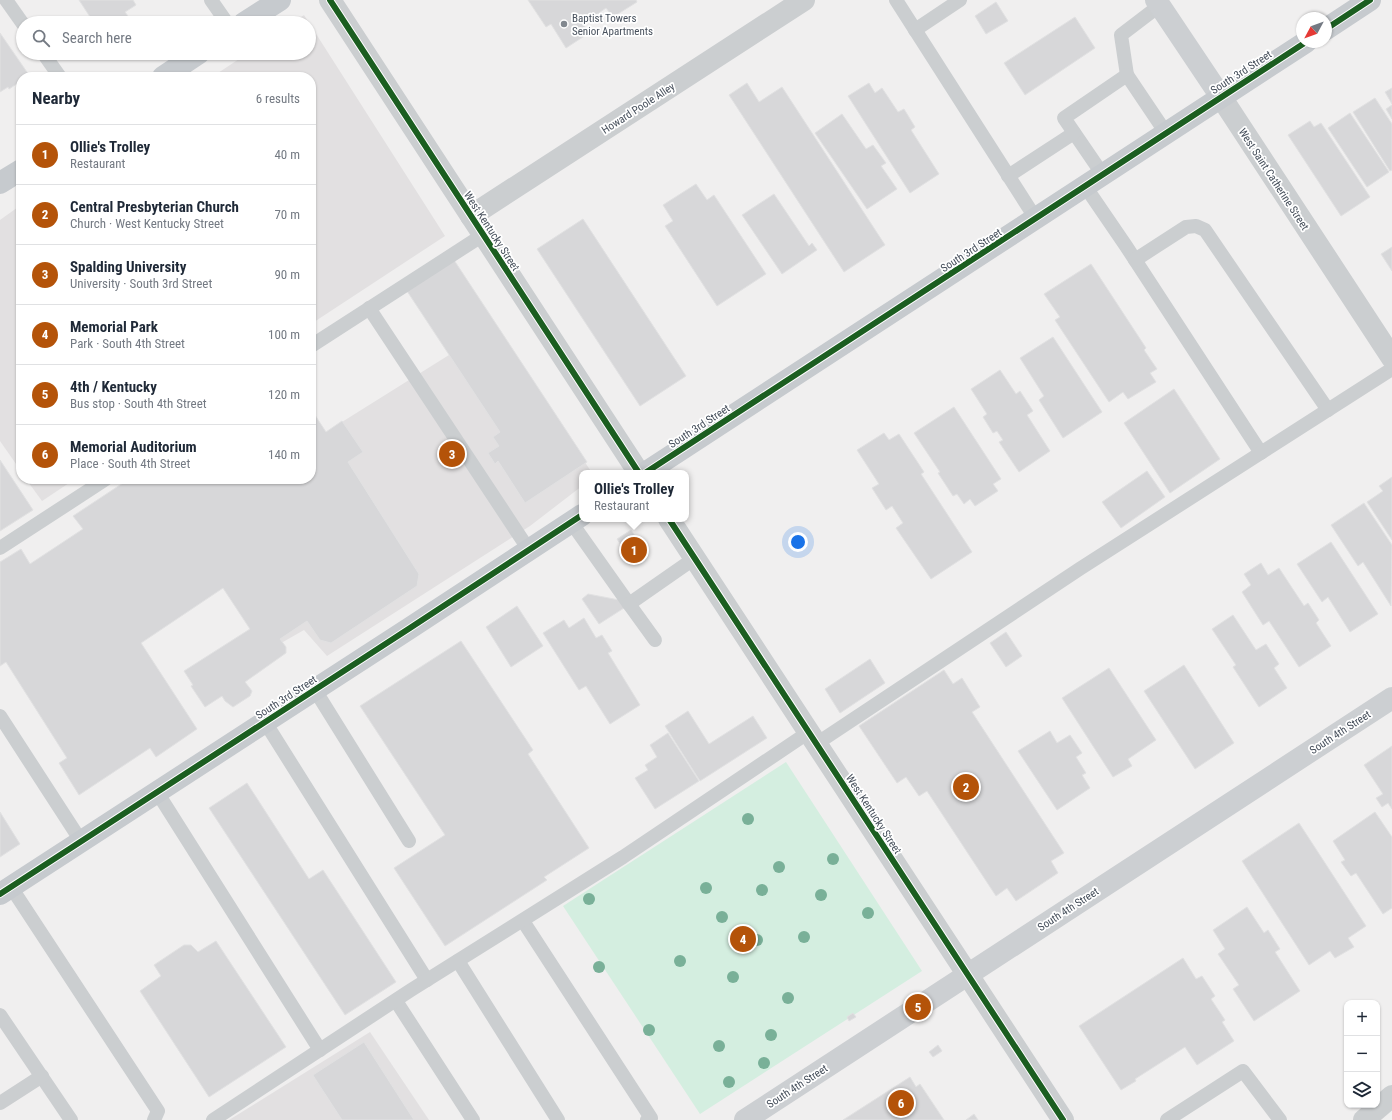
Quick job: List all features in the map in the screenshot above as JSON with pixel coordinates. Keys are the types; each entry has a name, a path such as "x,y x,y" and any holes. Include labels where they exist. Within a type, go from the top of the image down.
{"main road":[{"path":"255,16 280,0"},
{"path":"1332,25 1370,0"},
{"name":"West Saint Catherine Street","path":"1158,3 1221,98"},
{"name":"South 3rd Street","path":"650,470 1297,48"},
{"path":"170,72 188,60"},
{"path":"0,183 16,173"},
{"name":"South 3rd Street","path":"6,891 577,518"},
{"name":"South 4th Street","path":"745,1120 1392,698"}],"street":[{"name":"West Kentucky Street","path":"330,0 637,470"},
{"name":"Howard Poole Alley","path":"471,216 804,0"},
{"name":"West Saint Catherine Street","path":"1221,98 1392,358"},
{"name":"West Kentucky Street","path":"671,522 1063,1120"},
{"path":"1365,1120 1392,1096"}],"lane":[{"path":"6,0 17,16"},
{"path":"211,0 222,16"},
{"path":"896,0 1036,219"},
{"path":"915,30 960,0"},
{"path":"1158,3 1121,35 1127,75 1166,133"},
{"path":"49,60 57,72"},
{"path":"1127,75 1064,118 1074,133 1094,180 1135,260 1261,453"},
{"path":"1008,176 1074,133"},
{"path":"1135,260 1186,227 1196,226 1205,230 1328,410"},
{"path":"316,343 483,235"},
{"path":"369,308 529,550"},
{"path":"213,1120 427,980 623,858 1392,369"},
{"path":"0,548 98,484"},
{"path":"579,522 629,604 656,640"},
{"path":"629,604 695,558"},
{"path":"315,690 409,841"},
{"path":"0,716 81,841"},
{"path":"266,722 427,980"},
{"path":"157,792 320,1050"},
{"path":"6,891 158,1111 154,1120"},
{"path":"523,920 651,1118 647,1120"},
{"path":"458,961 558,1120"},
{"path":"396,1001 473,1120"},
{"path":"0,1014 71,1120"},
{"path":"1167,1120 1243,1071 1280,1120"},
{"path":"0,1103 42,1076"}],"shaded area":[{"path":"316,34 445,236 316,321 316,72 220,72 238,60 316,60"},
{"path":"16,209 16,464 0,441 0,220"},
{"path":"454,262 590,470 579,470 579,488 530,526 327,656 304,630 269,650 310,484 316,484 316,463 326,432 449,355"},
{"path":"30,484 68,484 42,501"},
{"path":"370,1032 429,1120 229,1120"}],"green space":[{"path":"786,762 922,971 700,1114 563,906"}],"building":[{"path":"79,0 133,0 136,5 125,12 128,16 89,16"},
{"name":"Baptist Towers Senior Apartments","path":"528,0 636,0 637,2 613,17 606,8 583,24 589,33 566,48 551,24 546,27"},
{"path":"996,2 1008,21 986,34 975,16"},
{"path":"1075,17 1095,48 1025,95 1004,63"},
{"path":"0,33 16,56 16,60 19,60 27,72 16,72 16,84 0,92"},
{"path":"747,83 759,102 782,87 885,245 844,272 729,95"},
{"path":"869,83 875,93 882,88 898,112 904,109 915,127 911,130 939,174 910,193 848,96"},
{"path":"1392,88 1392,104 1385,92"},
{"path":"1375,98 1392,124 1392,170 1390,171 1353,112"},
{"path":"1392,105 1392,119 1386,109"},
{"path":"1350,113 1389,172 1367,187 1328,128"},
{"path":"842,114 866,149 873,145 886,163 881,166 897,189 867,209 815,133"},
{"path":"1310,121 1314,127 1321,123 1370,197 1341,216 1288,135"},
{"path":"696,184 707,200 714,195 766,274 717,306 665,226 673,221 663,205"},
{"path":"774,194 809,246 812,243 817,250 782,274 742,215"},
{"path":"583,219 686,376 640,406 537,249"},
{"path":"1392,247 1392,271 1381,254"},
{"path":"454,260 587,462 525,503 498,461 495,464 488,453 499,446 493,437 500,432 407,291"},
{"path":"1091,264 1146,348 1144,350 1157,369 1150,373 1156,382 1128,399 1123,392 1109,402 1055,320 1060,317 1044,294"},
{"path":"1053,337 1102,412 1063,438 1039,400 1044,396 1020,358"},
{"path":"1000,370 1016,394 1020,391 1033,411 1027,415 1050,451 1019,472 999,442 1003,440 997,431 993,433 983,417 987,414 971,389"},
{"path":"1174,389 1220,459 1170,493 1124,423"},
{"path":"954,407 1001,479 993,484 998,491 975,506 970,499 964,504 957,494 953,496 938,473 940,472 914,433"},
{"path":"316,417 326,432 342,421 363,452 348,462 419,574 417,586 331,643 320,640 307,621 280,639 286,647 286,653 245,682 252,691 250,696 233,707 225,701 222,696 205,707 191,686 193,685 184,671 250,629 223,588 141,643 197,729 156,757 150,748 79,795 59,763 67,758 6,662 0,666 0,562 21,549 30,564 83,529 73,516 121,484 316,484"},
{"path":"884,433 889,440 899,434 924,472 921,474 972,552 931,579 896,528 903,523 892,506 886,510 872,488 879,484 857,450"},
{"path":"0,460 33,510 0,531"},
{"path":"1147,471 1165,497 1121,528 1102,502"},
{"path":"1392,477 1392,540 1367,502 1383,491 1379,486"},
{"path":"1364,503 1392,545 1391,606 1363,562 1358,566 1331,525"},
{"path":"631,530 647,554 633,563 617,539"},
{"path":"1331,542 1378,614 1350,632 1328,597 1322,602 1297,564"},
{"path":"1261,563 1268,575 1279,568 1304,606 1308,603 1319,620 1316,623 1331,646 1299,667 1269,621 1263,625 1242,592 1251,585 1244,574"},
{"path":"588,594 619,600 624,608 599,624 582,599"},
{"path":"517,606 543,646 511,667 486,627"},
{"path":"1233,615 1256,650 1266,644 1279,664 1274,668 1287,688 1259,707 1233,667 1236,665 1212,629"},
{"path":"584,618 596,638 602,635 612,651 608,653 640,705 610,724 586,686 579,690 543,633 564,620 569,628"},
{"path":"1006,632 1022,656 1006,667 990,643"},
{"path":"461,641 533,750 528,754 589,848 544,877 547,880 445,946 394,868 445,835 360,706"},
{"path":"870,659 885,683 840,713 825,689"},
{"path":"1184,665 1234,743 1195,769 1144,691"},
{"path":"1109,668 1156,740 1128,759 1132,766 1113,777 1062,698"},
{"path":"944,670 953,684 962,678 980,707 972,712 1064,853 1051,861 1058,873 1016,901 1007,888 996,896 927,791 919,796 906,777 897,783 859,726"},
{"path":"688,711 709,744 753,716 767,738 700,781 665,726"},
{"path":"1050,731 1057,743 1070,735 1082,753 1076,757 1086,773 1082,775 1090,788 1057,810 1018,751"},
{"path":"668,733 699,781 655,809 635,778 648,770 645,765 657,757 650,745"},
{"path":"1392,746 1392,809 1388,803 1382,807 1376,798 1383,794 1364,765"},
{"path":"247,783 309,879 323,870 396,982 345,1015 209,808"},
{"path":"0,812 20,844 0,857"},
{"path":"1375,812 1392,837 1392,908 1383,914 1356,873 1351,876 1341,862 1345,860 1333,841"},
{"path":"1299,823 1366,926 1348,938 1354,947 1335,958 1330,951 1309,965 1242,861"},
{"path":"1247,907 1264,933 1268,930 1280,949 1275,952 1300,991 1254,1021 1233,989 1239,985 1218,954 1225,949 1213,930"},
{"path":"216,941 286,1047 209,1097 140,991 161,976 154,965 184,945 191,945 198,952"},
{"path":"1183,958 1196,979 1202,976 1215,996 1211,999 1225,1020 1222,1022 1234,1041 1197,1065 1185,1047 1135,1079 1136,1081 1121,1090 1079,1026"},
{"path":"853,1013 856,1017 849,1021 847,1017"},
{"path":"364,1042 414,1120 342,1120 314,1077 313,1075"},
{"path":"938,1045 942,1051 933,1057 929,1052"},
{"path":"910,1077 916,1087 920,1084 944,1120 843,1120"},
{"path":"974,1114 978,1120 966,1120"}],"cycle path":[{"path":"330,0 637,470"},
{"path":"1332,25 1370,0"},
{"path":"650,470 1297,48"},
{"path":"0,894 579,517"},
{"path":"671,522 1063,1120"}],"place":[{"name":"Baptist Towers Senior Apartments","path":"564,24"},
{"name":"Spalding University","path":"452,454"},
{"name":"Ollie's Trolley","path":"634,550"},
{"name":"Central Presbyterian Church","path":"966,787"},
{"name":"Memorial Park","path":"743,939"},
{"name":"4th / Kentucky","path":"918,1007"},
{"name":"Memorial Auditorium","path":"901,1103"}]}
